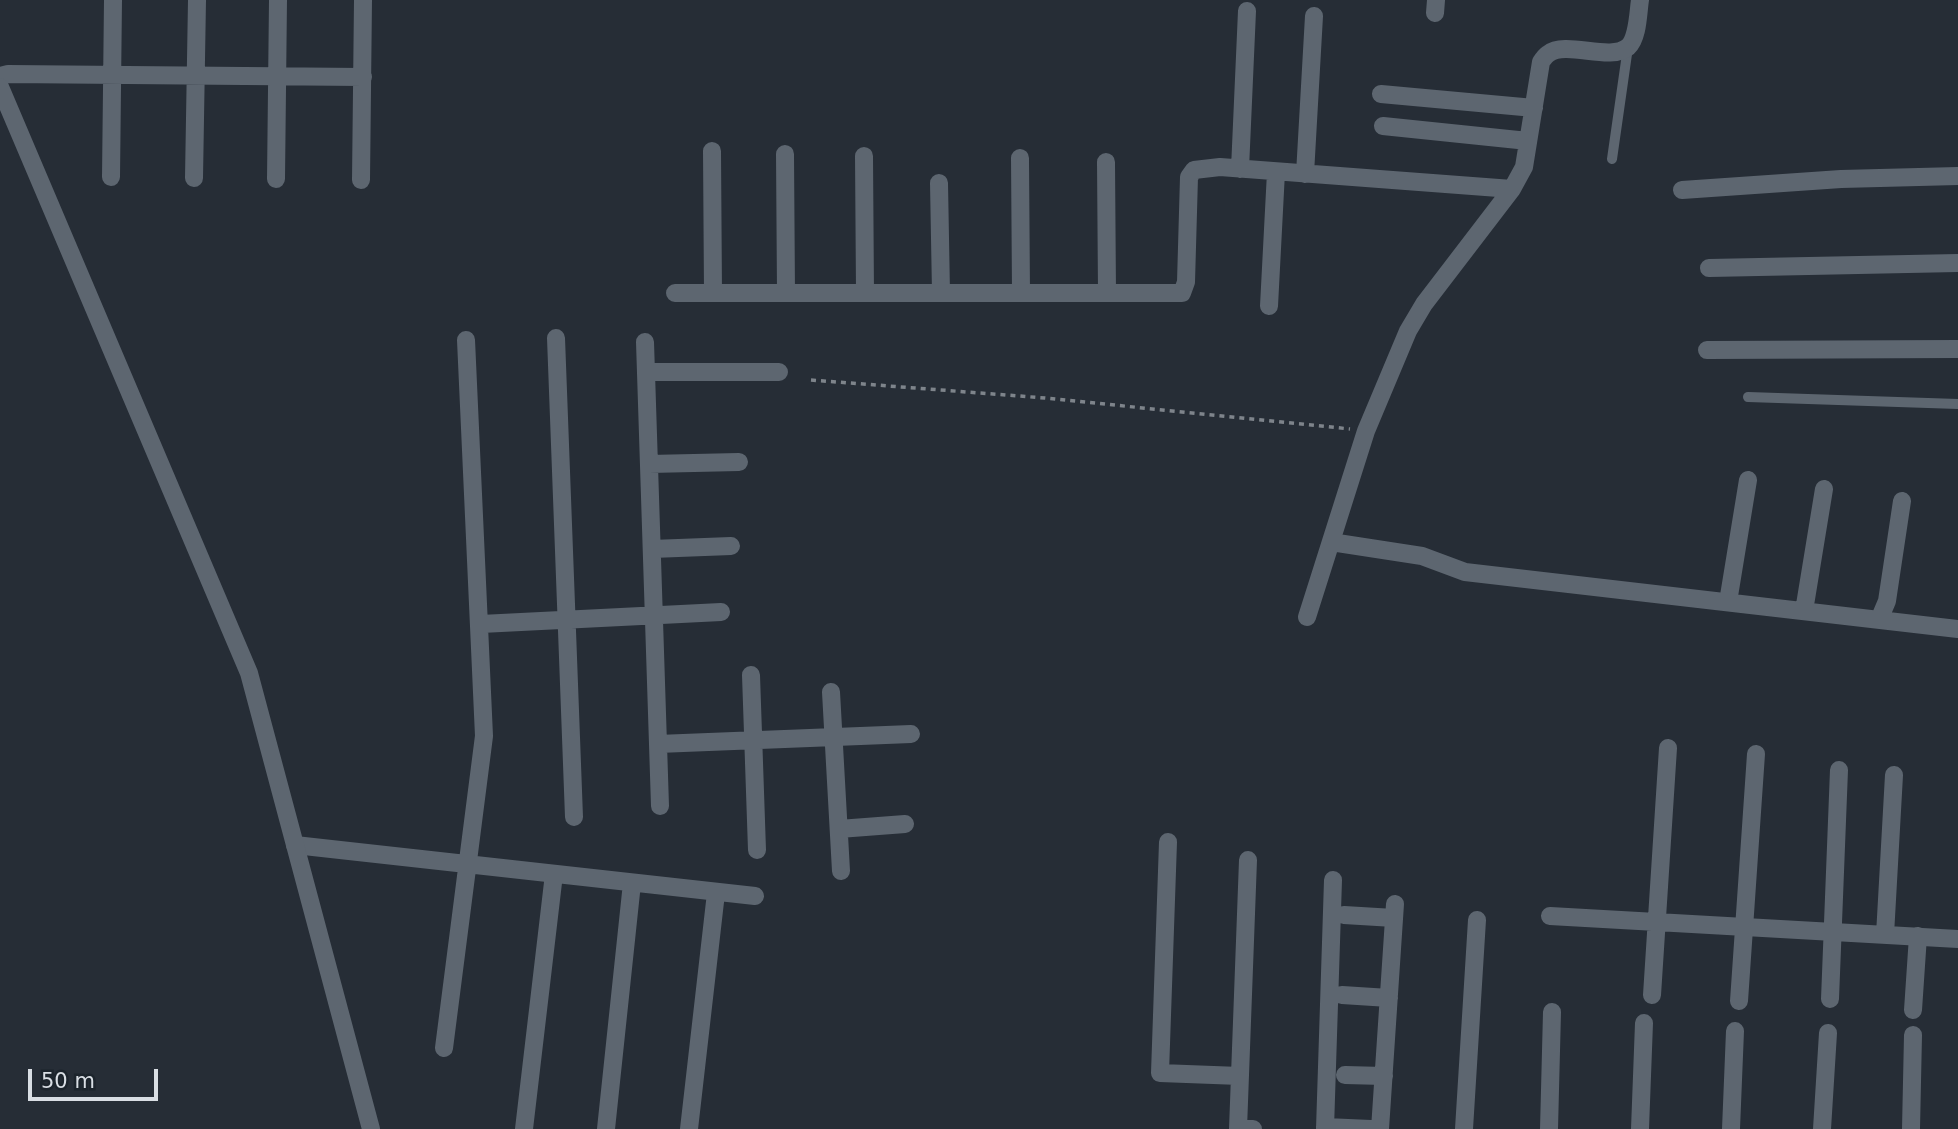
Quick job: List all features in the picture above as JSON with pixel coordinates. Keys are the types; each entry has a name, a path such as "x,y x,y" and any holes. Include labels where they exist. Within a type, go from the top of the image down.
{"street":[{"path":"111,177 113,0"},
{"path":"194,178 197,0"},
{"path":"276,179 278,0"},
{"path":"361,180 363,0"},
{"path":"1307,617 1366,431 1416,316 1512,189 1524,167 1541,62 1549,53 1559,50 1616,52 1628,47 1634,38 1640,0"},
{"path":"1240,169 1247,11"},
{"path":"1305,174 1314,16"},
{"path":"0,76 112,74 363,77"},
{"path":"0,87 249,673 371,1129"},
{"path":"1381,94 1534,107"},
{"path":"1383,126 1528,141"},
{"path":"712,151 713,293"},
{"path":"785,154 786,293"},
{"path":"863,156 865,293"},
{"path":"1020,158 1021,293"},
{"path":"1106,162 1107,293"},
{"path":"675,293 1182,293 1186,282 1189,177 1194,170 1205,167 1240,169 1512,189"},
{"path":"1269,306 1276,172"},
{"path":"1682,190 1841,179 1958,176"},
{"path":"939,183 942,293"},
{"path":"1709,268 1958,263"},
{"path":"556,338 574,817"},
{"path":"444,1048 484,736 466,340"},
{"path":"645,342 660,806"},
{"path":"1707,350 1958,349"},
{"path":"646,372 779,372"},
{"path":"649,464 739,462"},
{"path":"1728,602 1748,480"},
{"path":"1804,611 1824,489"},
{"path":"1879,620 1887,601 1902,501"},
{"path":"1331,542 1422,556 1465,572 1958,629"},
{"path":"652,549 731,546"},
{"path":"481,624 721,612"},
{"path":"751,675 757,850"},
{"path":"831,692 841,871"},
{"path":"658,744 911,734"},
{"path":"1652,995 1668,748"},
{"path":"1739,1001 1756,754"},
{"path":"1830,999 1839,770"},
{"path":"1885,934 1894,775"},
{"path":"839,829 905,824"},
{"path":"1168,842 1160,1073 1240,1076"},
{"path":"295,845 755,896"},
{"path":"1248,860 1238,1129 1253,1129"},
{"path":"524,1129 554,874"},
{"path":"1333,880 1325,1128 1371,1129"},
{"path":"606,1129 632,883"},
{"path":"689,1129 716,893"},
{"path":"1344,915 1395,911 1380,1129"},
{"path":"1550,916 1958,939"},
{"path":"1464,1129 1477,920"},
{"path":"1913,1010 1917,936"},
{"path":"1342,995 1389,998"},
{"path":"1549,1129 1552,1012"},
{"path":"1640,1129 1644,1023"},
{"path":"1731,1129 1735,1031"},
{"path":"1822,1129 1828,1033"},
{"path":"1911,1129 1913,1035"},
{"path":"1345,1075 1384,1076"}],"lane":[{"path":"1612,159 1628,47"},
{"path":"1748,397 1958,404"}],"path":[{"path":"811,380 1045,398 1366,431"}]}
